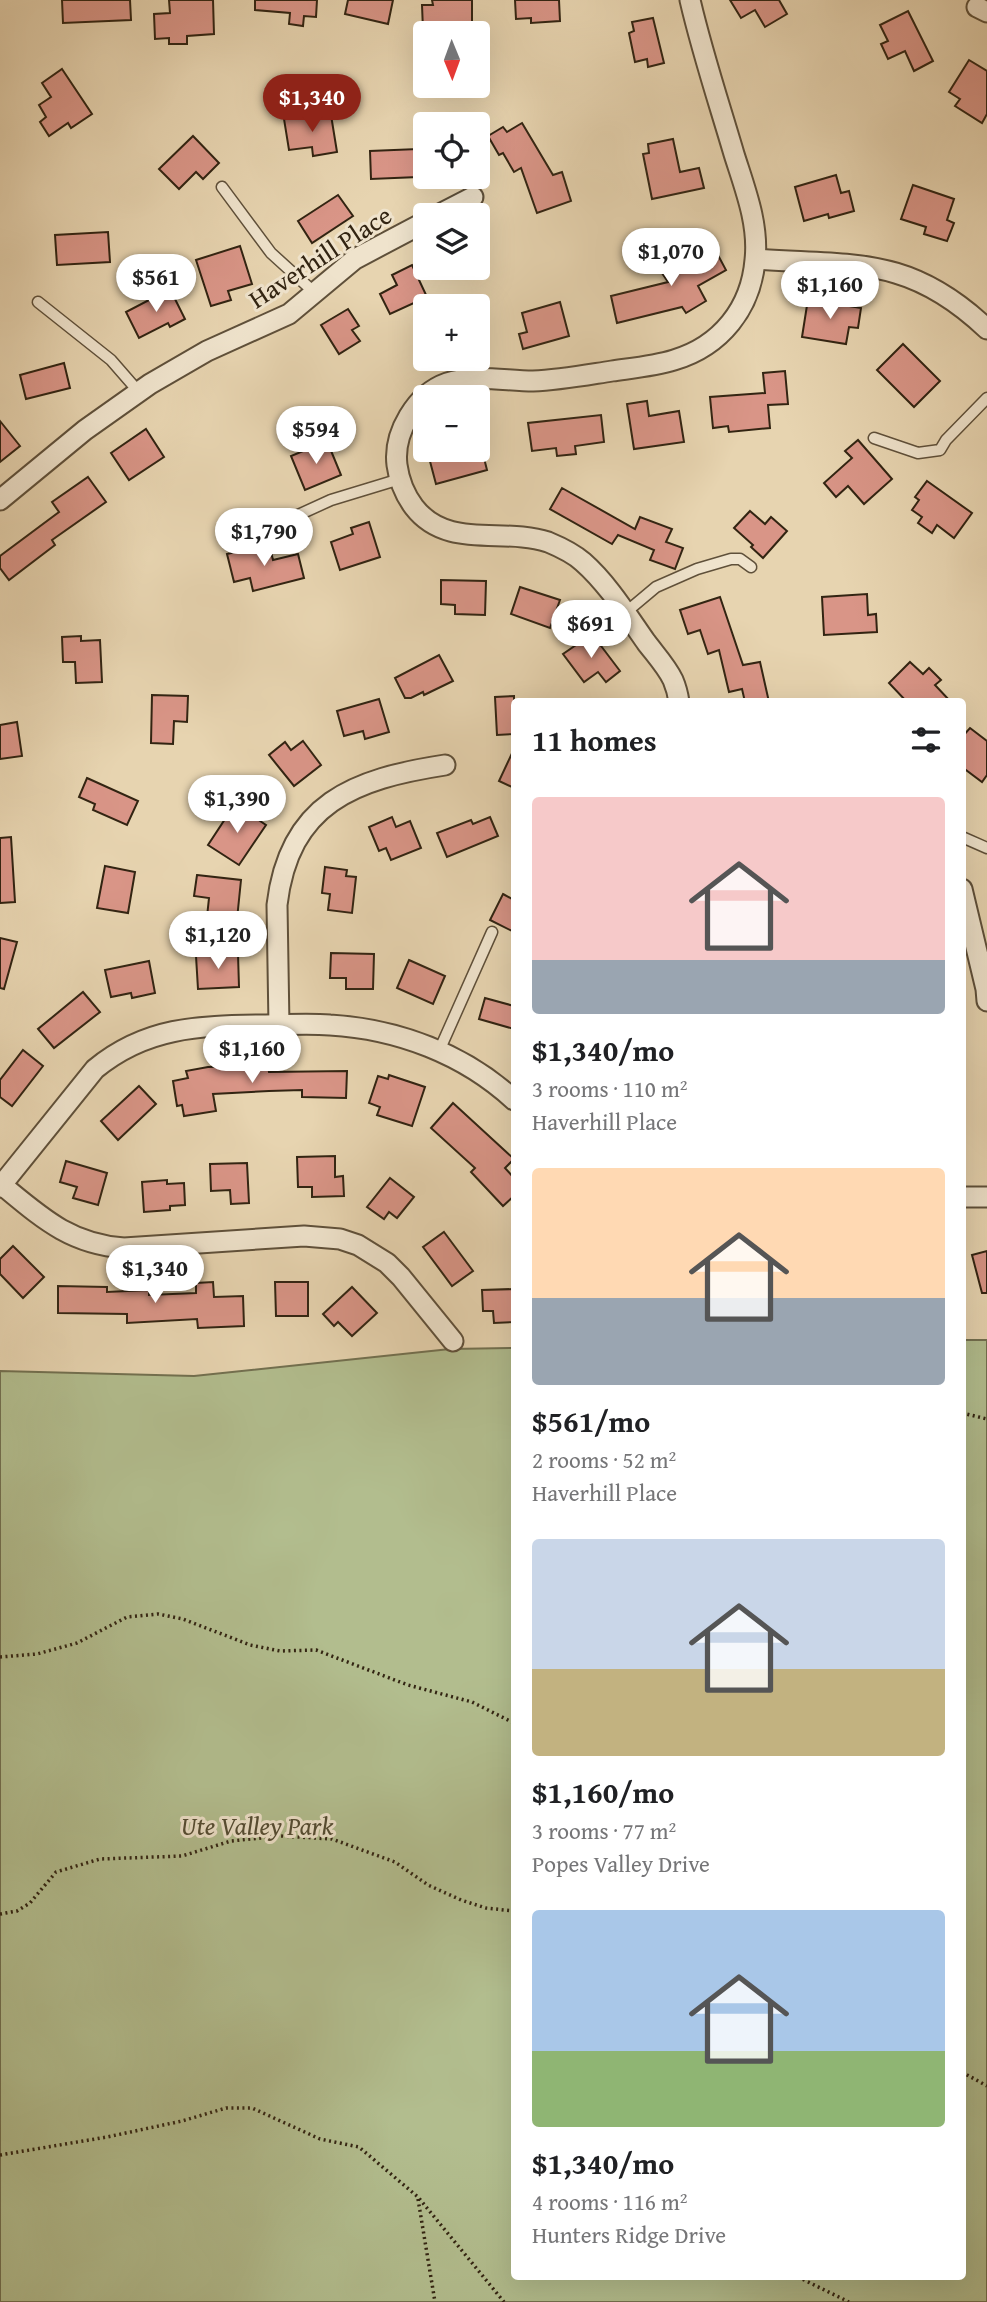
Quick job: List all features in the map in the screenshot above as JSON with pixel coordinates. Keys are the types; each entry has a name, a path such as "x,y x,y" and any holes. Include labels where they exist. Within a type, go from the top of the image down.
{"street":[{"path":"678,698 672,678 594,573 572,555 546,542 523,537 453,533 435,526 419,514 408,499 400,479 396,446 413,410 427,395 445,384 463,380 562,379 654,364 681,357 715,338 731,325 748,296 756,239 753,219 690,0"},
{"path":"461,203 473,197"},
{"name":"Haverhill Place","path":"0,500 85,430 138,391 179,365 289,314 355,259 413,228"},
{"path":"755,259 855,263 897,272 945,295 987,329"},
{"path":"279,1025 279,886 285,866 302,832 313,817 346,792 384,776 445,765"},
{"path":"966,906 987,1001"},
{"path":"453,1341 401,1277 387,1263 358,1245 340,1239 304,1236 107,1247 80,1240 57,1229 1,1186 80,1085 109,1057 142,1040 184,1028 329,1025 398,1036 439,1051 497,1084 511,1097"},
{"path":"966,1197 987,1197"}],"lane":[{"path":"222,187 271,253 315,293"},
{"path":"38,302 111,360 138,391"},
{"path":"874,438 918,453 940,450 946,440 987,398"},
{"path":"285,521 331,500 400,479"},
{"path":"625,613 656,587 697,569 731,559 740,559 751,568"},
{"path":"966,839 987,848"},
{"path":"439,1051 492,932"}],"path":[{"path":"966,1414 987,1419"},
{"path":"0,1657 37,1654 77,1643 127,1617 158,1614 183,1619 250,1645 280,1651 316,1650 408,1685 472,1702 511,1722"},
{"path":"0,1914 18,1911 30,1903 56,1872 100,1859 182,1856 231,1841 281,1836 332,1839 395,1862 428,1885 461,1900 486,1908 511,1911"},
{"path":"966,2074 987,2086"},
{"path":"0,2155 107,2137 182,2121 226,2108 252,2108 320,2138 359,2147 418,2197 504,2302"},
{"path":"418,2197 435,2302"},
{"path":"804,2280 849,2302"}],"green space":[{"name":"Ute Valley Park","path":"966,1340 987,1340 987,2302 0,2302 0,1371 194,1376 450,1349 511,1348 511,2280 966,2280"}],"building":[{"path":"62,0 130,0 131,20 63,23"},
{"path":"169,0 213,0 214,34 187,36 187,44 169,44 169,38 155,39 154,14 170,13"},
{"path":"255,0 317,0 316,17 304,16 303,26 289,24 290,13 255,10"},
{"path":"348,0 393,0 388,24 345,14"},
{"path":"432,0 472,0 472,21 423,21 422,5 433,5"},
{"path":"515,0 559,0 560,21 531,23 531,18 516,19"},
{"path":"730,0 779,0 787,14 765,27 755,10 741,18"},
{"path":"908,11 933,61 914,71 905,51 888,59 881,44 888,41 880,25"},
{"path":"653,18 664,63 648,67 647,59 635,62 629,33 634,31 632,22"},
{"path":"969,60 987,71 987,114 982,123 955,106 960,99 949,92"},
{"path":"62,69 92,114 71,128 68,123 49,136 40,122 46,117 39,105 51,97 42,83"},
{"path":"331,115 337,152 313,156 312,147 289,150 284,119"},
{"path":"522,123 553,175 562,172 571,201 537,213 521,168 514,172 503,153 499,155 490,139 490,135 503,127 507,132"},
{"path":"193,136 219,163 203,179 196,172 179,189 159,169"},
{"path":"673,139 680,172 699,168 704,188 652,199 643,154 649,153 648,144"},
{"path":"413,149 413,177 371,179 370,151"},
{"path":"836,175 841,193 849,191 854,211 829,218 828,214 804,221 795,187"},
{"path":"913,185 954,199 947,220 954,223 947,241 924,234 926,227 901,219"},
{"path":"338,195 353,216 312,243 298,221"},
{"path":"108,232 110,262 57,265 55,235"},
{"path":"712,244 726,270 698,286 706,301 686,313 682,307 617,323 611,296 668,282 662,273"},
{"path":"240,246 252,284 228,291 231,300 211,306 196,260"},
{"path":"412,265 413,280 419,280 426,294 413,294 413,303 390,314 380,294 397,285 392,275"},
{"path":"170,289 185,319 170,327 168,323 139,338 126,312"},
{"path":"808,299 861,308 858,328 849,327 846,344 802,337"},
{"path":"560,302 569,336 523,349 519,334 527,332 522,313"},
{"path":"348,309 359,326 352,330 360,341 339,354 321,325"},
{"path":"903,344 940,381 914,407 877,370"},
{"path":"64,363 70,388 26,399 20,375"},
{"path":"785,371 788,404 768,405 770,428 729,432 728,426 713,428 710,397 765,393 763,373"},
{"path":"647,401 649,416 679,411 684,442 634,449 627,404"},
{"path":"601,415 604,442 575,446 576,454 557,456 556,448 532,451 528,423"},
{"path":"0,421 20,446 0,462"},
{"path":"146,429 164,457 129,480 111,453"},
{"path":"858,440 892,479 864,504 848,486 836,497 824,483 852,458 845,451"},
{"path":"327,441 341,475 305,490 291,456"},
{"path":"430,462 485,462 487,470 436,484"},
{"path":"88,477 106,502 52,540 55,545 9,580 0,568 0,556 59,512 52,502"},
{"path":"927,481 972,513 954,538 937,525 932,533 918,523 922,517 912,510 919,500 915,497"},
{"path":"562,488 635,529 640,517 672,529 666,542 683,548 675,569 650,560 654,550 618,535 612,544 550,509"},
{"path":"750,511 765,524 771,517 787,531 763,558 734,528"},
{"path":"369,522 380,557 340,570 331,542 353,534 351,528"},
{"path":"269,544 273,560 298,554 304,578 253,591 250,578 234,582 227,554"},
{"path":"441,580 486,581 485,615 455,614 455,605 441,604"},
{"path":"520,587 560,600 550,628 511,614"},
{"path":"867,594 868,615 876,614 877,632 824,635 822,597"},
{"path":"720,597 743,665 760,662 768,698 744,698 742,689 729,692 719,650 708,654 700,630 688,634 680,610"},
{"path":"592,634 620,671 606,682 598,672 584,682 563,654"},
{"path":"81,636 81,641 100,640 102,682 76,683 75,662 63,662 62,637"},
{"path":"439,655 453,681 424,695 423,692 405,698 395,678"},
{"path":"910,662 923,674 929,668 941,680 935,685 947,698 903,698 889,683"},
{"path":"152,695 188,696 187,722 174,721 173,744 151,743"},
{"path":"514,696 511,698 511,734 497,735 495,697"},
{"path":"379,699 389,732 365,739 363,731 344,736 337,711"},
{"path":"17,722 22,756 0,759 0,725"},
{"path":"970,728 987,741 987,775 982,782 966,770 966,732"},
{"path":"303,741 321,765 294,786 269,755 285,742 291,750"},
{"path":"511,755 511,787 499,781"},
{"path":"87,778 138,801 127,825 93,810 95,804 79,797"},
{"path":"235,804 266,825 239,865 208,845"},
{"path":"392,817 396,827 410,821 421,848 391,860 386,848 379,851 369,827"},
{"path":"490,817 498,836 447,857 437,833 471,820 473,824"},
{"path":"11,837 15,902 0,903 0,838"},
{"path":"105,866 135,872 128,913 97,908"},
{"path":"325,867 347,870 346,876 356,877 352,913 328,910 330,894 322,893"},
{"path":"197,875 241,880 236,929 206,926 209,898 194,896"},
{"path":"503,894 511,898 511,930 490,920"},
{"path":"0,938 17,942 4,989 0,988"},
{"path":"331,953 374,954 373,989 346,989 346,978 330,978"},
{"path":"238,954 239,987 198,989 196,956"},
{"path":"409,960 445,976 433,1004 397,988"},
{"path":"149,961 155,993 132,998 131,993 111,997 105,970"},
{"path":"83,992 100,1012 54,1048 38,1029"},
{"path":"485,998 511,1005 511,1028 479,1019"},
{"path":"23,1050 43,1066 12,1106 0,1097 0,1080"},
{"path":"268,1065 269,1072 347,1071 346,1098 302,1097 302,1090 269,1091 213,1094 216,1111 184,1116 182,1105 177,1106 173,1081 188,1078 186,1071 208,1067"},
{"path":"389,1075 425,1087 412,1126 377,1115 380,1107 369,1103 378,1076 388,1079"},
{"path":"139,1086 156,1104 118,1140 101,1121"},
{"path":"453,1103 511,1156 511,1162 505,1168 511,1175 511,1199 503,1206 471,1172 475,1168 431,1128"},
{"path":"335,1156 335,1177 343,1176 344,1196 312,1197 312,1187 298,1187 297,1157"},
{"path":"66,1161 107,1173 98,1205 73,1198 77,1187 60,1182"},
{"path":"247,1163 249,1203 231,1204 230,1190 211,1191 210,1164"},
{"path":"390,1178 414,1197 397,1218 389,1212 384,1219 367,1207"},
{"path":"167,1180 167,1184 184,1183 185,1205 170,1206 170,1210 144,1212 142,1182"},
{"path":"444,1232 473,1271 452,1286 423,1247"},
{"path":"13,1246 44,1277 23,1298 0,1274 0,1259"},
{"path":"987,1251 987,1293 982,1293 972,1255"},
{"path":"213,1282 214,1297 243,1296 244,1326 198,1328 197,1319 127,1323 127,1314 58,1313 58,1286 107,1287 107,1292 149,1290 149,1295 196,1293 196,1283"},
{"path":"275,1282 308,1282 308,1316 276,1316"},
{"path":"352,1287 377,1313 352,1336 338,1322 334,1326 323,1314"},
{"path":"511,1289 511,1322 494,1323 493,1311 483,1311 482,1290"}]}
